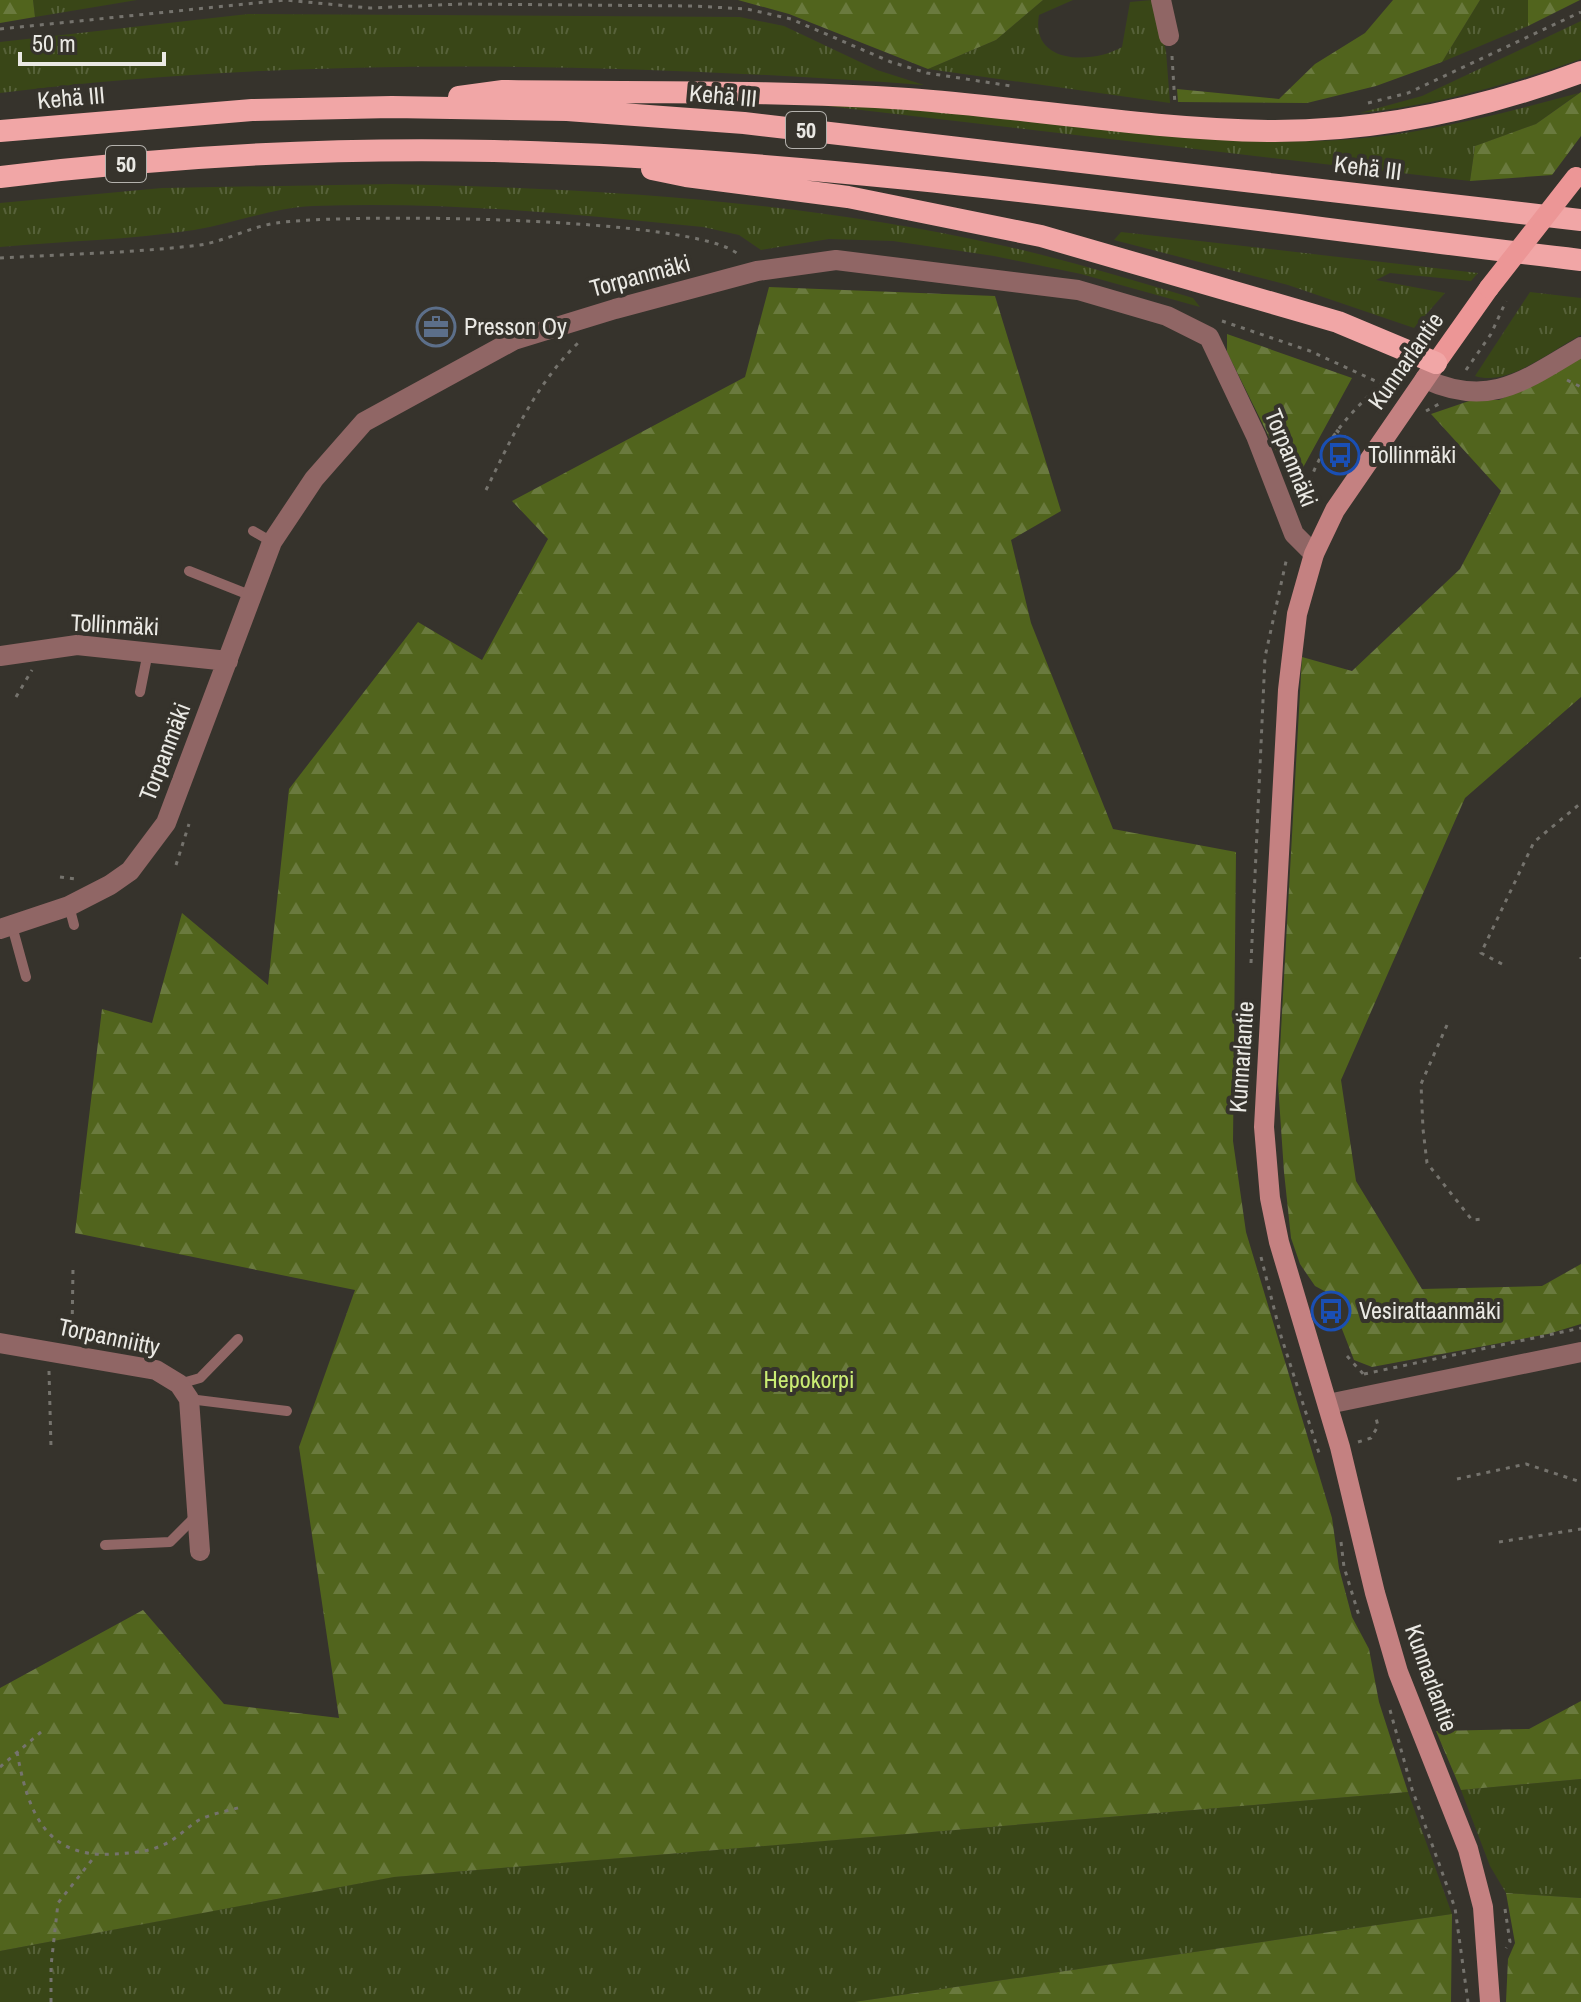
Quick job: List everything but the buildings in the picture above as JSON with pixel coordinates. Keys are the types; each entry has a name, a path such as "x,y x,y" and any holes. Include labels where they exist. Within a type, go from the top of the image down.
{"highway":[{"path":"392,107 503,91 843,97 906,99 1210,128 1284,130 1406,120 1482,103 1581,72"},
{"name":"Kehä III","path":"0,131 252,110 392,107 567,110 744,123 1581,220"},
{"name":"50","path":"0,177 253,155 491,151 592,155 852,174 1581,260"},
{"path":"592,155 686,176 848,197 1041,236 1338,322 1430,371"},
{"path":"1498,210 1581,210"}],"main road":[{"name":"Kunnarlantie","path":"1490,2002 1483,1907 1468,1849 1398,1672 1328,1404 1279,1242 1270,1198 1264,1127 1288,690 1297,614 1314,554 1335,510 1430,371 1498,295 1578,174"}],"street":[{"path":"1161,0 1169,36"},
{"name":"Torpanmäki","path":"6,927 71,916 130,871 166,823 272,542 314,479 364,422 475,360 528,335 757,271 836,260 980,275 1078,290 1167,316 1209,337 1221,357 1294,534 1314,554"},
{"path":"1430,371 1450,391 1490,393 1516,385 1581,347"},
{"name":"Tollinmäki","path":"0,656 77,645 228,661"},
{"name":"Torpanniitty","path":"0,1343 156,1370 184,1392"},
{"path":"1328,1404 1581,1352"},
{"path":"184,1392 200,1551"}],"lane":[{"path":"253,531 272,542"},
{"path":"189,571 252,596"},
{"path":"140,692 148,652"},
{"path":"6,927 26,977"},
{"path":"184,1392 238,1339"},
{"path":"184,1392 287,1411"},
{"path":"105,1545 170,1542 198,1515"}],"path":[{"path":"0,29 285,0 370,8 567,4 747,9 791,19 891,62 927,73 1011,86"},
{"path":"1357,105 1408,93 1581,12"},
{"path":"1169,36 1175,108"},
{"path":"0,258 203,245 275,223 363,218 579,223 672,234 733,249 757,271"},
{"path":"1428,412 1450,391 1491,334 1498,295"},
{"path":"486,490 512,437 554,366 585,337"},
{"path":"1251,976 1265,657 1276,597 1307,488 1321,455 1354,408 1383,383"},
{"path":"1336,430 1349,440"},
{"path":"1321,455 1336,462"},
{"path":"16,697 45,650"},
{"path":"1502,964 1481,953 1534,842 1581,803"},
{"path":"1447,1025 1421,1084 1427,1163 1472,1220 1484,1219"},
{"path":"1259,1248 1281,1336 1320,1455"},
{"path":"72,1354 73,1268"},
{"path":"1347,1356 1352,1366 1364,1374 1581,1328"},
{"path":"49,1351 51,1447"},
{"path":"1361,1441 1371,1438 1378,1426 1375,1410"},
{"path":"1457,1479 1526,1464 1581,1482"},
{"path":"1499,1542 1581,1529"},
{"path":"1340,1539 1344,1567 1364,1626"},
{"path":"1388,1703 1412,1789 1455,1908 1468,2002"},
{"path":"0,1767 41,1732"},
{"path":"17,1752 24,1793 48,1835 74,1851 95,1856 136,1853 165,1844 200,1820 241,1807"},
{"path":"51,2002 51,1966 58,1903 95,1856"}],"green space":[{"path":"0,0 33,0 35,17 0,23"},
{"path":"33,0 137,0 35,17"},
{"path":"738,0 1043,0 996,40 928,69 789,14"},
{"path":"1043,0 1073,0 1039,15 1039,31 1044,43 1054,52 1081,58 1110,53 1122,47 1130,2 1152,0 1166,51 1170,103 928,69 996,40"},
{"path":"1393,0 1480,0 1442,62 1376,86 1307,103 1178,102 1177,89 1279,99 1315,64 1365,33"},
{"path":"1480,0 1528,0 1528,26 1442,62"},
{"path":"1528,0 1580,0 1528,26"},
{"path":"248,14 740,17 784,26 877,70 924,85 694,72 462,66 230,73 0,93 0,42"},
{"path":"1581,21 1581,59 1472,92 1417,105 1360,113 1422,96"},
{"path":"1581,92 1581,136 1552,175 1470,181 1475,146 1536,124"},
{"path":"1579,93 1536,124 1475,146 1470,181 801,103 935,110 1220,139 1317,141 1417,131"},
{"path":"392,184 621,193 849,217 1049,257 1193,298 1200,307 1081,274 994,256 893,241 829,239 761,250 739,235 703,227 460,207 298,207 170,233 0,247 0,203 162,188"},
{"path":"1121,232 1478,273 1471,281 1390,273 1376,280 1445,293 1414,328 1288,285 1114,240"},
{"name":"Hepokorpi","path":"769,287 995,296 1061,511 1011,540 1031,623 1113,829 1236,852 1233,1141 1246,1232 1332,1518 1339,1568 1352,1617 1369,1649 1379,1702 1408,1792 394,1877 0,1951 0,1688 143,1610 224,1704 339,1718 299,1447 355,1290 75,1233 102,1009 152,1023 182,913 268,985 289,789 418,622 482,660 548,539 512,501 745,377"},
{"path":"1530,292 1581,298 1581,335 1516,372 1488,378 1475,376"},
{"path":"1227,334 1352,378 1299,475 1289,477 1227,352"},
{"path":"1581,353 1581,697 1465,798 1341,1080 1356,1181 1422,1289 1542,1286 1581,1264 1581,1324 1548,1334 1372,1367 1354,1360 1328,1293 1315,1286 1300,1264 1291,1238 1284,1172 1278,1084 1302,657 1352,671 1460,569 1501,491 1431,414 1472,400 1499,400 1543,379"},
{"path":"1581,1701 1581,1779 1461,1790 1436,1731 1529,1729"},
{"path":"1581,1779 1581,1898 1506,1893 1490,1866 1461,1790"},
{"path":"1408,1792 1452,1914 854,2002 0,2002 0,1951 393,1877"},
{"path":"1506,1893 1581,1898 1581,2002 1506,2002 1508,1959 1515,1943"},
{"path":"1452,1914 1451,2002 854,2002"}],"place":[{"name":"Presson Oy","path":"436,327"},
{"name":"Tollinmäki","path":"1340,455"},
{"name":"Vesirattaanmäki","path":"1331,1311"}]}
